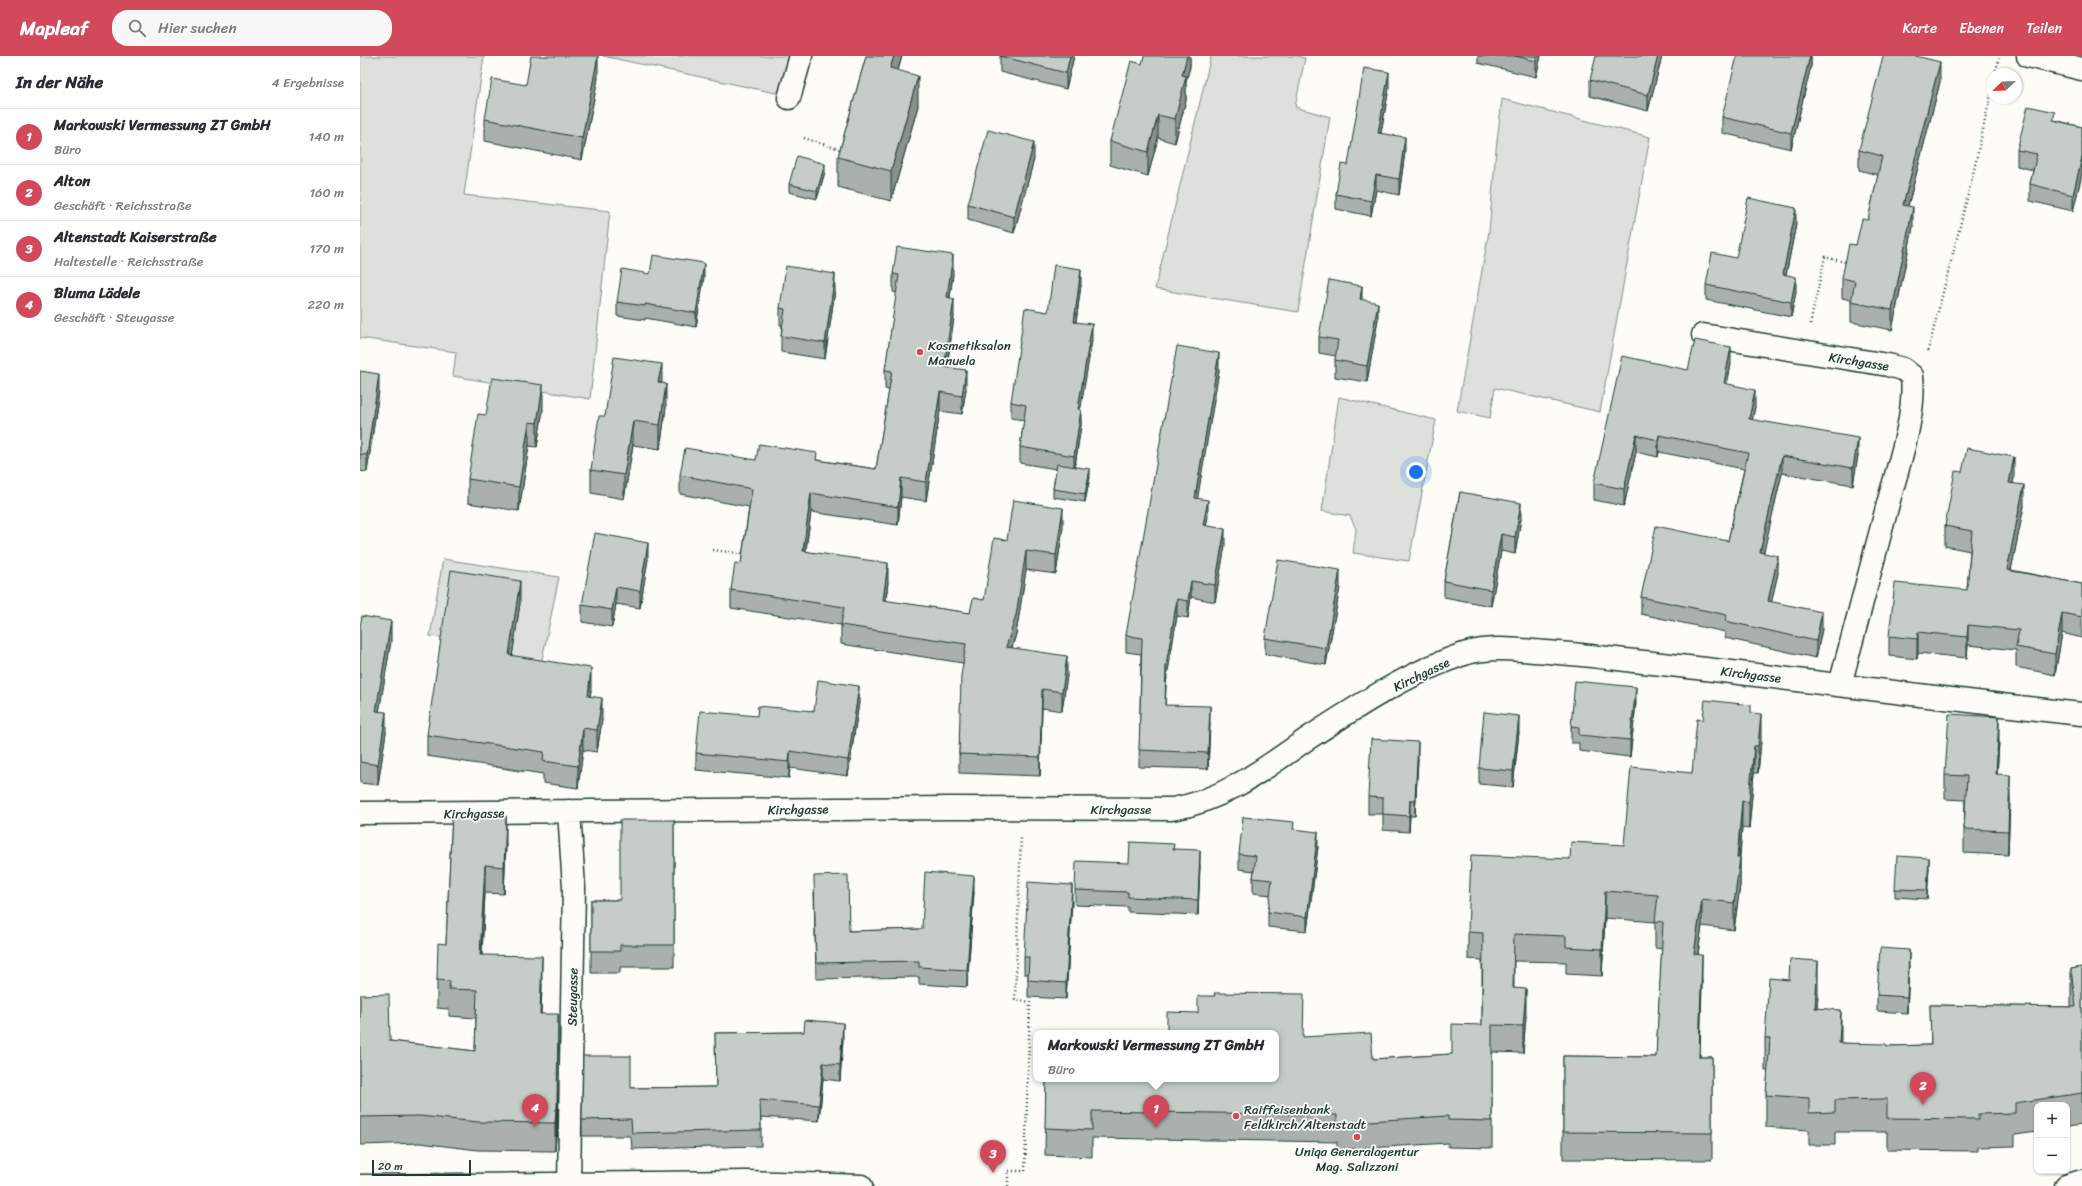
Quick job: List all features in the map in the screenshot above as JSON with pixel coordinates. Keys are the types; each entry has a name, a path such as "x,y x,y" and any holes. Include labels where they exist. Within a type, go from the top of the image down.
{"street":[{"path":"789,98 801,56"},
{"path":"2028,56 2082,69"},
{"name":"Kirchgasse","path":"1703,335 1888,365 1903,369 1912,376"},
{"path":"1840,685 1900,456 1914,390 1912,376"},
{"name":"Kirchgasse","path":"360,813 1022,808 1172,809 1193,805 1231,789 1329,724 1410,677 1444,661 1470,652 1487,650 1558,652 2082,714"},
{"name":"Steugasse","path":"569,811 574,888 569,1184"},
{"path":"2066,1186 2082,1181"},
{"path":"360,1186 747,1182 860,1186"}],"path":[{"path":"1996,68 1999,56"},
{"path":"1912,376 1923,361 1931,343 1971,183 1989,104"},
{"path":"804,138 848,152"},
{"path":"1804,352 1825,258 1849,264"},
{"path":"713,550 745,554"},
{"path":"1008,1186 1008,1171 1025,1171 1030,1002 1015,999 1022,808"}],"shaded area":[{"path":"360,56 484,56 464,195 610,211 590,399 453,376 456,352 360,338"},
{"path":"603,56 791,56 780,94"},
{"path":"1211,56 1297,56 1305,58 1295,107 1330,117 1298,312 1155,289"},
{"path":"1502,99 1650,137 1600,412 1495,388 1490,418 1457,411 1489,231"},
{"path":"1339,397 1436,420 1409,561 1353,553 1356,529 1350,516 1322,511"},
{"path":"443,559 559,577 537,684 523,772 495,767 445,638 430,636"}],"building":[{"path":"531,56 598,56 582,138 485,119 492,79 526,85"},
{"path":"866,56 894,56 890,68 918,76 891,171 838,157"},
{"path":"1000,56 1070,56 1066,73"},
{"path":"1144,56 1187,56 1182,75 1186,76 1175,119 1158,115 1148,152 1110,141 1131,61 1142,64"},
{"path":"1515,56 1537,56 1536,61"},
{"path":"1596,56 1658,56 1648,95 1590,80"},
{"path":"1737,56 1810,56 1791,133 1722,117"},
{"path":"1883,56 1916,56 1940,62 1903,205 1913,207 1892,310 1851,302 1855,281 1842,278 1849,244 1856,245 1862,219 1868,220 1882,156 1859,150"},
{"path":"1364,68 1389,72 1378,133 1405,137 1399,179 1376,175 1371,201 1336,194 1341,164 1348,165"},
{"path":"2028,106 2055,112 2053,120 2082,127 2082,157 2073,195 2030,184 2037,154 2017,150"},
{"path":"988,130 1034,142 1014,217 968,204"},
{"path":"797,156 825,164 817,191 789,184"},
{"path":"1748,198 1796,208 1783,274 1796,277 1791,302 1706,285 1712,253 1736,258"},
{"path":"897,247 953,255 947,297 954,299 944,367 966,370 962,396 940,392 926,482 901,478 898,507 811,493 803,551 888,563 883,600 970,613 973,598 984,600 994,538 1007,540 1013,500 1063,508 1056,555 1026,551 1016,615 1006,647 1067,656 1062,692 1042,689 1040,757 959,754 961,676 966,644 841,625 844,607 731,590 735,563 741,564 752,489 680,475 685,448 756,460 759,444 817,453 816,460 876,469 892,371 885,370 899,275 893,274"},
{"path":"653,255 704,263 696,313 645,304 645,306 617,302 622,269 650,274"},
{"path":"1054,265 1081,269 1074,322 1092,324 1078,409 1081,410 1074,456 1020,447 1026,405 1011,402 1025,308 1048,312"},
{"path":"786,266 835,274 825,343 781,336 785,309 780,308"},
{"path":"1329,280 1362,286 1360,299 1378,303 1367,366 1335,360 1338,340 1319,337"},
{"path":"1695,340 1731,347 1724,383 1755,390 1749,419 1858,438 1853,468 1782,456 1760,552 1778,556 1768,601 1822,612 1816,641 1725,621 1727,615 1641,597 1656,526 1728,541 1748,453 1659,435 1658,440 1636,435 1624,489 1594,483 1622,356 1688,370"},
{"path":"1177,346 1219,353 1195,498 1208,500 1203,525 1225,529 1215,585 1191,581 1188,601 1177,599 1166,666 1165,705 1210,706 1208,753 1139,750 1142,638 1126,635"},
{"path":"614,357 662,364 658,382 666,384 660,425 633,421 624,475 591,470 599,416 605,416"},
{"path":"360,371 379,374 367,455 360,454"},
{"path":"492,378 543,385 537,423 529,422 519,487 468,479 478,414 486,415"},
{"path":"1967,448 2014,457 2009,483 2024,485 2007,570 2082,584 2082,617 2062,613 2055,654 2016,647 2019,630 1968,625 1967,637 1918,632 1917,639 1889,636 1895,583 1967,590 1972,531 1945,526 1955,471 1962,472"},
{"path":"1057,464 1090,469 1085,494 1053,489"},
{"path":"1460,492 1521,503 1515,537 1501,534 1491,590 1444,581"},
{"path":"595,533 648,543 640,591 616,587 612,610 582,605"},
{"path":"1278,560 1340,570 1326,648 1265,638"},
{"path":"451,570 520,581 509,655 591,668 588,696 602,698 597,730 583,728 578,766 543,761 544,752 427,735"},
{"path":"362,616 391,621 376,711 386,712 378,765 360,762 360,627"},
{"path":"818,680 859,686 848,760 790,751 789,762 696,753 700,711 757,716 758,706 814,711"},
{"path":"1575,681 1636,687 1630,740 1579,735 1579,727 1571,726"},
{"path":"1705,700 1751,705 1751,713 1761,714 1758,746 1754,746 1749,802 1742,801 1737,858 1740,858 1734,903 1702,899 1694,954 1702,955 1699,1057 1712,1057 1712,1133 1563,1132 1563,1056 1656,1057 1663,922 1655,921 1658,895 1605,891 1602,949 1566,947 1566,936 1514,934 1513,988 1526,989 1523,1026 1492,1025 1492,1121 1448,1120 1448,1116 1337,1123 1337,1115 1092,1111 1092,1130 1045,1128 1046,1082 1279,1082 1279,1030 1167,1030 1167,1012 1198,1013 1198,996 1215,996 1214,993 1304,994 1303,1037 1371,1033 1373,1059 1452,1054 1452,1024 1482,1025 1483,933 1468,932 1471,855 1570,859 1571,842 1624,845 1631,767 1692,773 1697,719 1703,720"},
{"path":"1484,712 1519,716 1513,771 1479,768"},
{"path":"1949,714 1999,717 1996,774 2010,775 2008,831 1964,829 1967,776 1945,775"},
{"path":"1371,739 1418,742 1415,800 1410,800 1409,816 1383,814 1383,798 1368,797"},
{"path":"452,814 506,816 504,867 485,865 480,955 542,956 540,1014 558,1014 557,1109 555,1123 478,1122 420,1116 360,1117 360,995 389,994 390,1041 475,1051 477,990 449,989 450,981 437,980 438,943 446,944"},
{"path":"1243,817 1294,822 1293,829 1318,832 1307,917 1268,912 1272,880 1253,878 1256,856 1239,854"},
{"path":"620,820 674,820 674,945 620,945 620,951 591,951 591,900 620,900"},
{"path":"1130,842 1174,844 1173,849 1200,850 1198,900 1128,897 1128,892 1075,890 1076,861 1129,863"},
{"path":"1897,856 1929,858 1927,890 1895,889"},
{"path":"925,872 974,876 967,970 919,967 919,961 816,963 814,876 848,875 849,931 922,929"},
{"path":"1028,882 1072,885 1066,983 1028,980 1029,957 1024,957"},
{"path":"1880,948 1909,950 1907,997 1877,995"},
{"path":"1790,959 1818,961 1815,1008 1841,1010 1839,1043 1886,1044 1887,1046 1931,1045 1930,1005 2076,1007 2071,969 2082,967 2082,1093 2015,1103 2015,1113 1978,1114 1978,1119 1887,1118 1887,1099 1835,1100 1835,1112 1809,1113 1809,1098 1766,1095 1770,1039 1765,1038 1769,978 1789,980"},
{"path":"805,1020 843,1023 840,1065 823,1063 819,1105 760,1100 761,1130 632,1133 631,1119 582,1120 583,1056 631,1056 631,1088 716,1087 715,1033 804,1032"}],"place":[{"name":"Kosmetiksalon Manuela","path":"920,352"},
{"name":"Alton","path":"1923,1105"},
{"name":"Raiffeisenbank Feldkirch/Altenstadt","path":"1236,1116"},
{"name":"Bluma Lädele","path":"535,1127"},
{"name":"Markowski Vermessung ZT GmbH","path":"1156,1128"},
{"name":"Uniqa Generalagentur Mag. Salizzoni","path":"1357,1137"},
{"name":"Altenstadt Kaiserstraße","path":"993,1173"}]}
